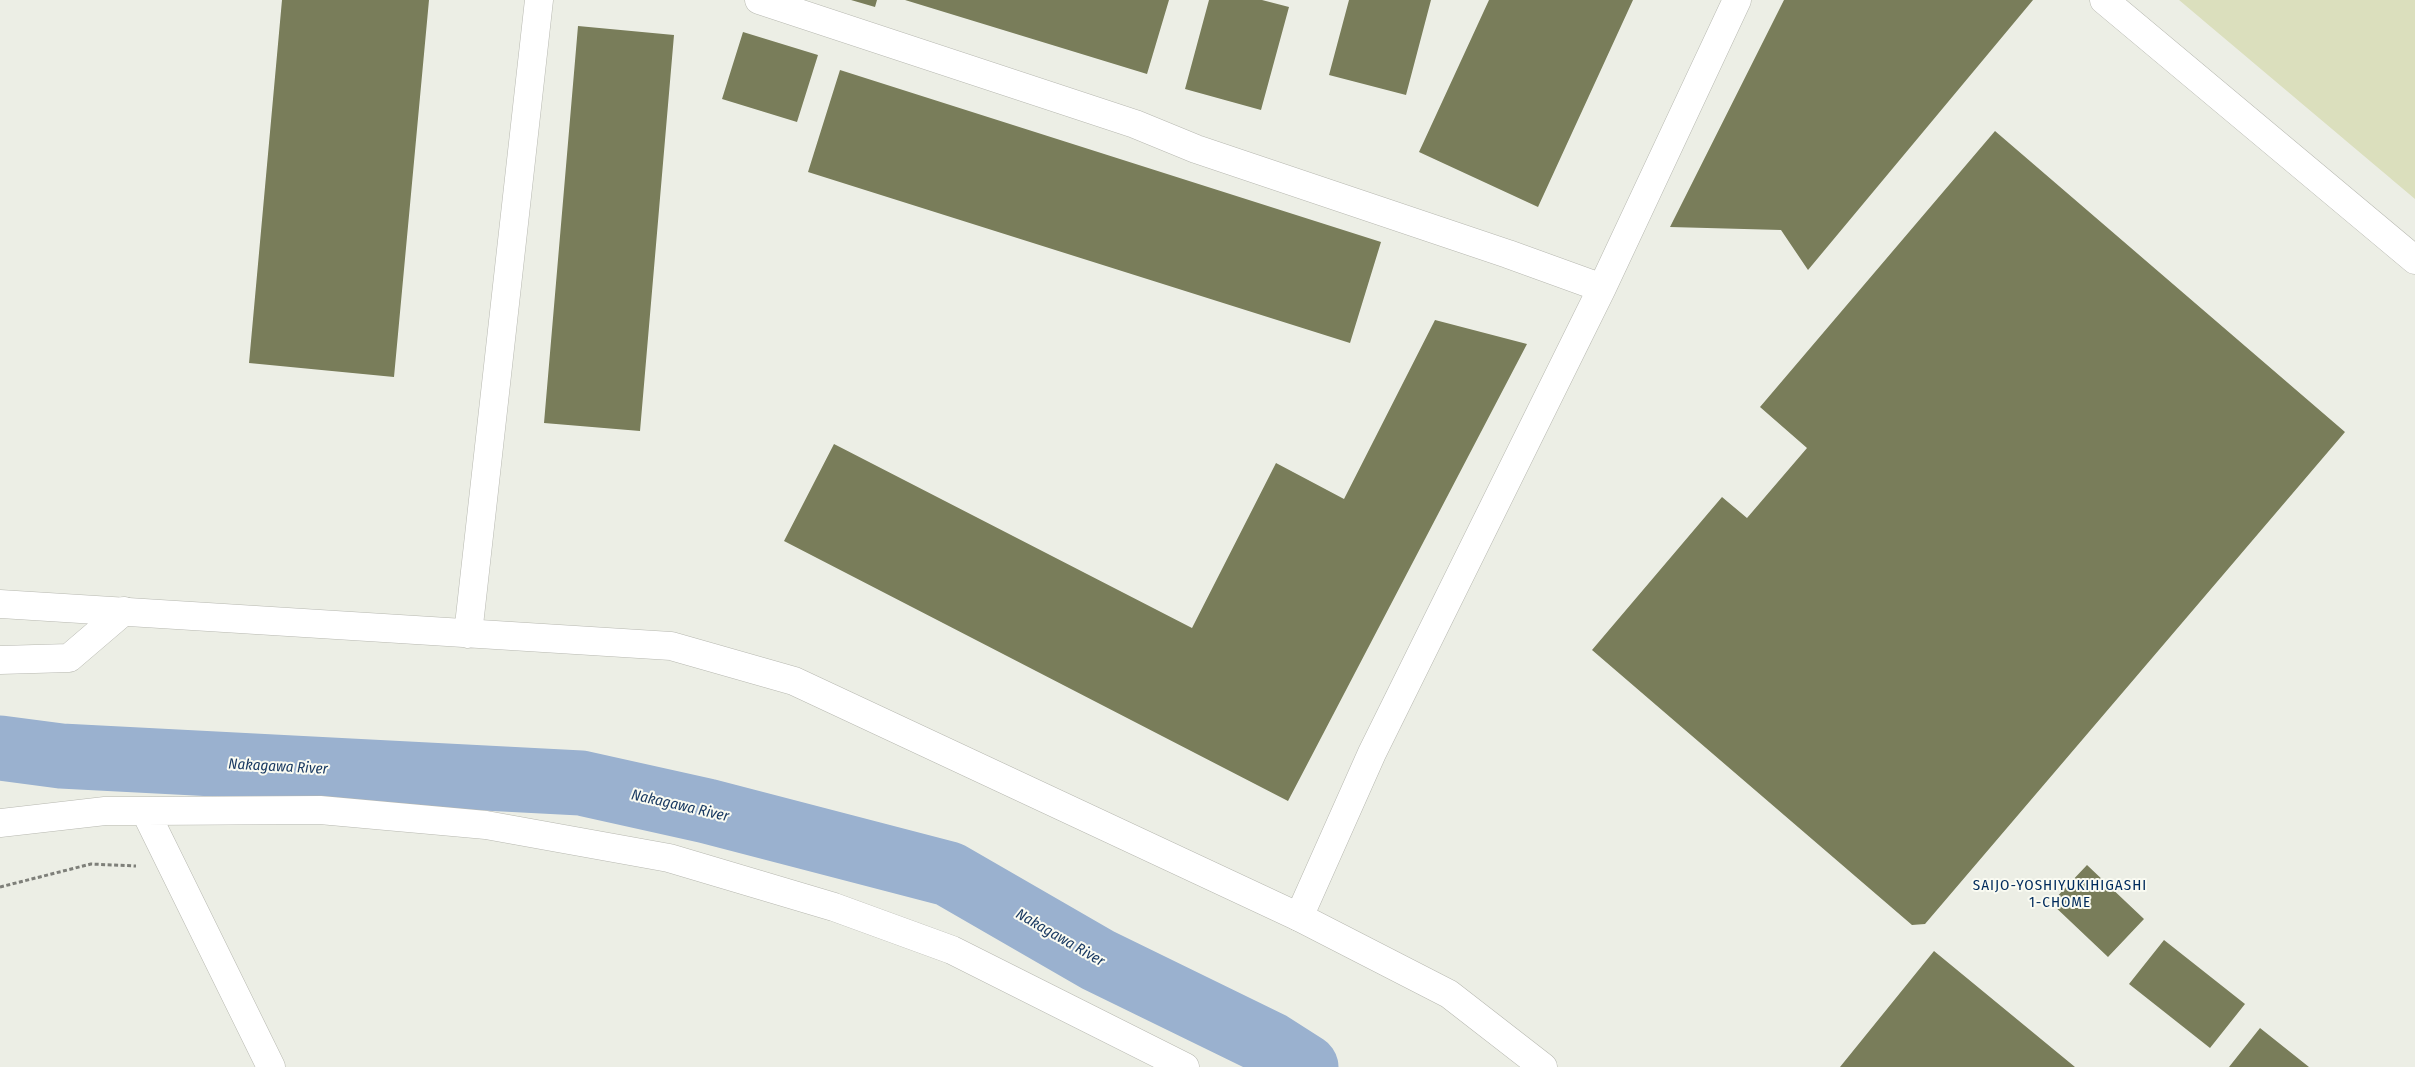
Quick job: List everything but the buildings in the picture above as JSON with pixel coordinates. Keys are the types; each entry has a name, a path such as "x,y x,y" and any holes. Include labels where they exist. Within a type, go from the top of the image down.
{"street":[{"path":"468,634 539,0"},
{"path":"759,0 1135,124 1196,149 1499,251 1602,288"},
{"path":"1299,917 1372,753 1602,288 1737,0"},
{"path":"2104,0 2415,260"},
{"path":"0,604 671,646 794,681 1299,917 1449,994 1544,1067"},
{"path":"0,660 69,658 124,611"},
{"path":"0,824 105,811 330,810 486,825 669,858 834,908 952,950 1185,1067"},
{"path":"145,811 271,1067"}],"path":[{"path":"0,887 91,864 133,866 168,859"}],"green space":[{"path":"2179,0 2415,0 2415,199"}],"waterway":[{"name":"Nakagawa River","path":"0,748 61,756 581,783 707,811 949,874 1098,960 1270,1044 1306,1067"}],"district":[{"name":"SAIJO-YOSHIYUKIHIGASHI 1-CHOME","path":"2060,894"}]}
